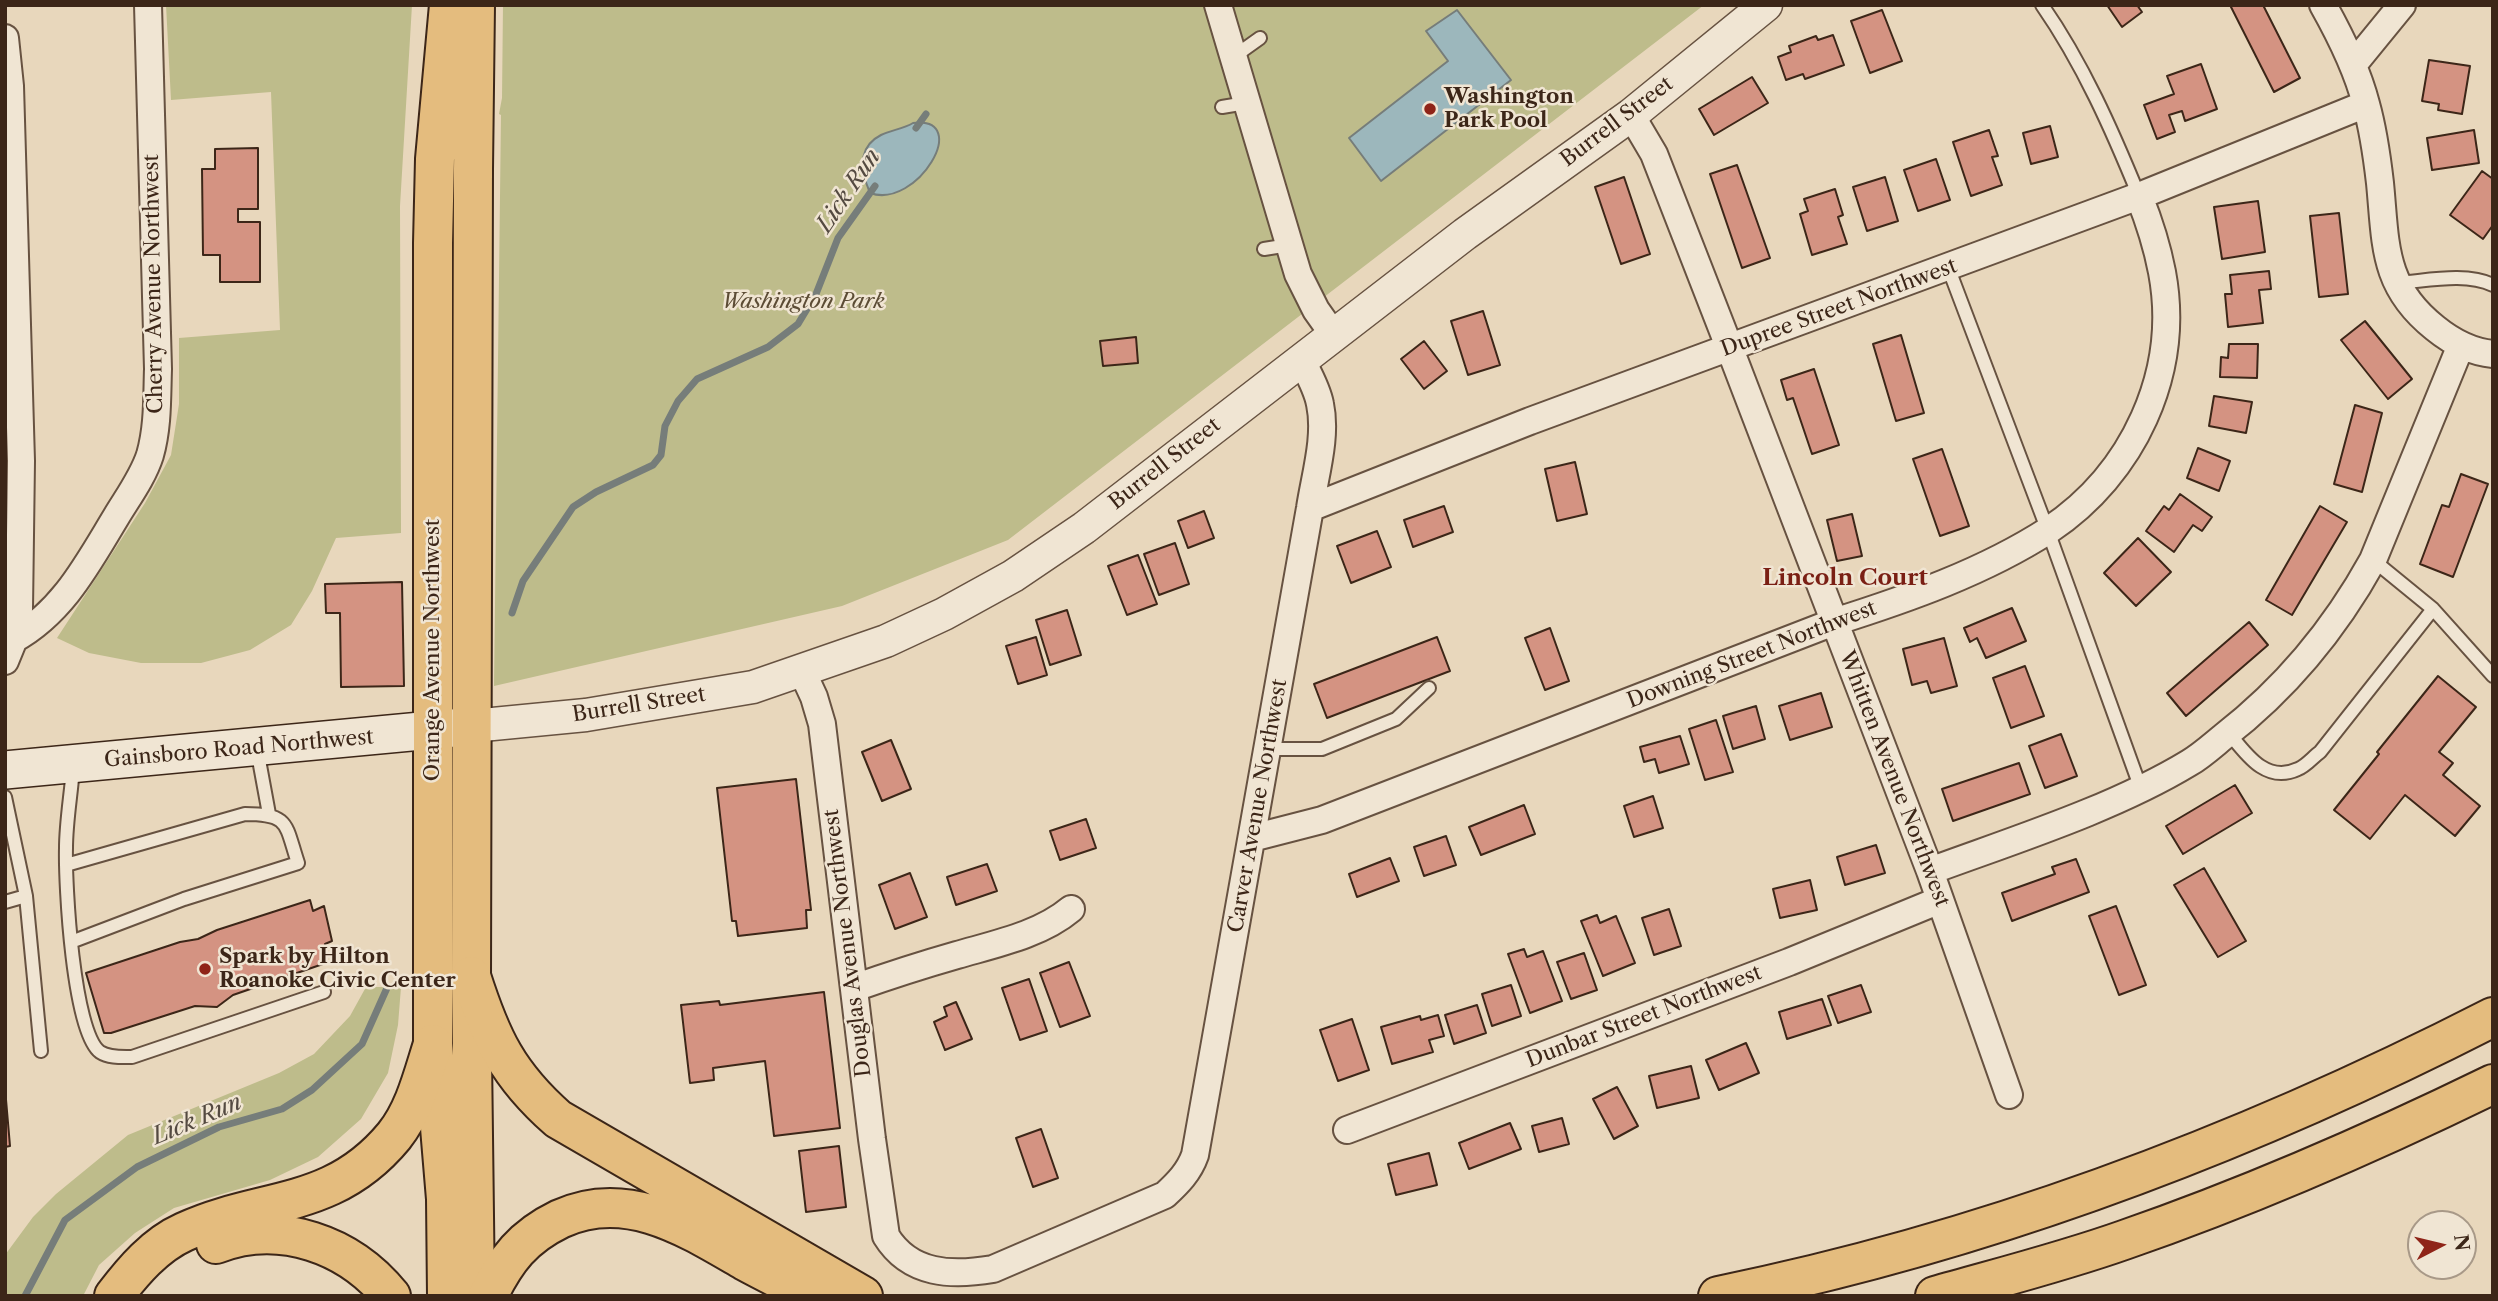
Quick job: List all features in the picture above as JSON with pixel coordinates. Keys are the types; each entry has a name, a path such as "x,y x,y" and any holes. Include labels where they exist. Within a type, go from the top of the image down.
{"main road":[{"name":"Orange Avenue Northwest","path":"447,1296 446,1199 433,1044 433,243 435,159 449,5"},
{"name":"Orange Avenue Northwest","path":"475,5 471,976 475,1296"},
{"name":"Gainsboro Road Northwest","path":"5,770 472,726"},
{"path":"471,976 483,1015 499,1051 536,1100 558,1119 863,1296"},
{"path":"1718,1296 1895,1255 2108,1188 2296,1112 2493,1017"},
{"path":"114,1296 131,1273 160,1247 183,1233 212,1221 321,1192 354,1174 395,1135 409,1113 433,1044"},
{"path":"1935,1296 2122,1241 2243,1196 2340,1156 2493,1084"},
{"path":"488,1296 509,1258 524,1241 544,1227 572,1214 597,1208 624,1207 682,1224 762,1271 812,1296"},
{"path":"145,1296 158,1279 180,1261 200,1250 222,1242 268,1235 300,1238 331,1247 358,1263 391,1296"}],"street":[{"name":"Cherry Avenue Northwest","path":"9,650 48,615 77,581 139,480 149,458 156,429 158,369 148,5"},
{"path":"1218,5 1232,58 1234,105 1277,247 1298,274 1333,334"},
{"name":"Burrell Street","path":"472,726 599,713 753,687 886,640 944,614 1013,576 1084,528 1465,234 1631,115 1766,5"},
{"path":"2323,5 2353,65 2366,104 2379,182 2385,247 2397,283 2422,318 2461,345 2493,354"},
{"path":"2353,65 2402,5"},
{"path":"5,38 10,86 12,403 21,461 19,608 9,650"},
{"name":"Dupree Street Northwest","path":"1310,508 1530,421 2140,196 2366,104"},
{"name":"Whitten Avenue Northwest","path":"1631,115 1654,155 1730,349 1930,871 2009,1096"},
{"name":"Downing Street Northwest","path":"1252,838 1322,820 1834,622 1883,606 1992,562 2048,530 2101,485 2123,458 2144,421 2156,388 2164,352 2166,313 2163,275 2140,196"},
{"path":"1930,871 2141,789 2192,762 2229,733 2285,682 2320,642 2356,592 2373,560 2461,345"},
{"name":"Carver Avenue Northwest","path":"884,1218 886,1236 894,1249 934,1272 967,1274 1002,1265 1165,1195 1180,1182 1191,1166 1268,749 1323,428 1321,405 1315,386 1301,359"},
{"name":"Douglas Avenue Northwest","path":"802,671 814,697 821,724 884,1218"},
{"name":"Dunbar Street Northwest","path":"1347,1130 1776,967 1940,900"},
{"path":"854,988 1042,927 1071,909"}],"lane":[{"path":"2042,5 2079,64 2117,141 2140,196"},
{"path":"1232,58 1260,38"},
{"path":"1948,267 2048,530 2141,789"},
{"path":"2397,283 2467,278 2493,285"},
{"path":"2373,560 2433,610 2493,676"},
{"path":"2229,733 2251,760 2265,770 2280,774 2299,769 2320,752 2433,610"},
{"path":"1268,749 1322,749 1396,719 1429,688"},
{"path":"257,747 269,814"},
{"path":"74,764 66,898 78,998 93,1042 100,1052 113,1057 132,1057 324,992"},
{"path":"5,797 26,896 41,1051"},
{"path":"66,864 245,814 269,814 279,817 285,824 298,863 184,899 71,942"},
{"path":"5,901 26,896"}],"green space":[{"path":"166,5 412,5 400,206 401,533 336,538 312,591 291,625 250,650 201,663 141,663 89,653 57,638 145,503 171,455 179,404 179,338 280,330 271,92 171,100"},
{"name":"Washington Park","path":"503,5 1704,5 1008,540 842,606 494,686 499,114 502,98"},
{"path":"366,987 401,987 398,1025 388,1073 361,1119 318,1157 270,1180 174,1208 135,1233 99,1265 83,1296 5,1296 5,1255 33,1217 56,1194 128,1135 279,1073 314,1054 350,1016"}],"water":[{"name":"Washington Park Pool","path":"1457,10 1511,80 1381,181 1349,138 1448,61 1426,31"},
{"path":"913,123 930,125 938,133 938,147 932,162 905,188 888,195 870,193 863,169 868,146 881,135"}],"building":[{"path":"2107,5 2137,5 2142,12 2122,27"},
{"path":"2230,5 2263,5 2300,78 2274,92"},
{"path":"1882,10 1902,61 1870,73 1851,21"},
{"path":"1833,35 1844,65 1805,79 1803,74 1786,80 1778,57 1791,52 1789,46 1816,36 1818,40"},
{"path":"2429,60 2470,66 2462,114 2438,110 2439,104 2422,101"},
{"path":"2201,64 2217,109 2185,121 2182,111 2169,115 2175,132 2157,139 2144,105 2174,94 2167,76"},
{"path":"1752,77 1768,103 1714,135 1699,109"},
{"path":"2050,126 2058,157 2031,164 2023,133"},
{"path":"1989,130 1998,156 1992,157 2002,185 1971,196 1953,142"},
{"path":"2474,130 2479,163 2432,170 2427,138"},
{"path":"258,148 258,209 238,209 238,222 260,222 260,282 220,282 220,255 203,255 202,169 215,169 215,149"},
{"path":"1936,159 1950,200 1918,211 1904,170"},
{"path":"1737,165 1770,258 1742,268 1710,174"},
{"path":"2482,171 2493,179 2493,225 2483,239 2450,215"},
{"path":"1624,177 1650,254 1621,264 1595,187"},
{"path":"1885,177 1898,221 1867,231 1853,187"},
{"path":"1835,189 1843,215 1838,217 1847,244 1812,255 1800,214 1808,211 1804,199"},
{"path":"2258,201 2265,252 2222,259 2214,207"},
{"path":"2339,213 2348,294 2319,297 2310,216"},
{"path":"2269,271 2271,289 2259,290 2263,323 2228,327 2225,294 2232,294 2230,275"},
{"path":"1483,311 1500,365 1468,375 1451,321"},
{"path":"2365,321 2412,379 2388,399 2341,340"},
{"path":"1901,335 1924,413 1896,421 1873,344"},
{"path":"1136,337 1138,363 1103,366 1100,341"},
{"path":"1424,341 1447,371 1424,389 1401,359"},
{"path":"2229,344 2258,344 2257,378 2220,377 2221,357 2228,358"},
{"path":"1814,369 1839,445 1812,454 1793,398 1787,400 1781,380"},
{"path":"2214,396 2252,402 2246,433 2209,426"},
{"path":"2355,405 2382,413 2362,492 2334,484"},
{"path":"2198,448 2230,461 2219,491 2187,478"},
{"path":"1942,449 1969,526 1940,536 1913,459"},
{"path":"1575,462 1587,514 1557,521 1545,469"},
{"path":"2461,474 2488,484 2453,577 2420,564 2442,505 2449,507"},
{"path":"2180,494 2212,517 2202,531 2193,525 2174,552 2146,531 2164,506 2169,510"},
{"path":"1444,506 1453,532 1413,547 1404,520"},
{"path":"2320,506 2347,522 2292,615 2266,600"},
{"path":"1204,511 1214,538 1188,548 1178,521"},
{"path":"1852,514 1862,556 1837,561 1827,520"},
{"path":"1377,531 1391,567 1351,583 1337,546"},
{"path":"2138,538 2171,572 2136,606 2104,573"},
{"path":"1175,543 1189,584 1159,595 1144,554"},
{"path":"1138,555 1157,604 1127,615 1108,566"},
{"path":"402,582 404,686 341,687 340,613 326,613 325,584"},
{"path":"2012,608 2026,641 1986,658 1977,638 1970,642 1964,628"},
{"path":"1067,610 1081,655 1050,665 1036,620"},
{"path":"2249,622 2268,645 2186,716 2167,693"},
{"path":"1550,628 1569,681 1545,690 1525,638"},
{"path":"1036,637 1047,675 1018,684 1006,646"},
{"path":"1437,637 1450,671 1327,718 1314,684"},
{"path":"1944,638 1957,686 1931,693 1927,681 1912,685 1903,649"},
{"path":"2025,666 2044,716 2011,728 1993,678"},
{"path":"2438,676 2476,707 2439,752 2453,763 2443,775 2480,806 2455,836 2405,795 2370,839 2334,810"},
{"path":"1821,693 1832,727 1790,740 1779,706"},
{"path":"1756,706 1765,739 1733,749 1723,716"},
{"path":"1716,720 1733,772 1705,780 1689,729"},
{"path":"2061,734 2077,776 2045,788 2029,746"},
{"path":"1680,736 1689,764 1659,773 1655,759 1644,762 1640,747"},
{"path":"891,740 911,789 882,801 862,752"},
{"path":"2019,763 2030,794 1953,821 1942,789"},
{"path":"796,779 811,910 806,910 807,928 738,936 736,921 732,921 717,788"},
{"path":"2235,785 2252,813 2183,854 2166,826"},
{"path":"1653,796 1663,828 1634,837 1624,806"},
{"path":"1524,805 1535,834 1481,855 1469,827"},
{"path":"1086,819 1096,848 1060,860 1050,831"},
{"path":"1446,836 1456,865 1424,876 1414,847"},
{"path":"1876,845 1885,873 1845,885 1837,857"},
{"path":"1390,858 1399,881 1357,897 1349,874"},
{"path":"2076,859 2089,892 2012,921 2002,893 2055,874 2052,867"},
{"path":"987,864 997,891 956,905 947,877"},
{"path":"2204,868 2246,941 2218,957 2174,885"},
{"path":"910,873 927,917 895,929 879,885"},
{"path":"1810,880 1817,910 1780,918 1773,889"},
{"name":"Spark by Hilton Roanoke Civic Center","path":"310,900 313,911 324,906 332,941 325,944 323,964 233,995 217,1007 195,1006 104,1033 86,973 180,942 198,939 217,930"},
{"path":"2116,906 2146,985 2119,995 2089,916"},
{"path":"1669,909 1681,946 1654,955 1642,918"},
{"path":"1597,915 1600,923 1616,916 1635,963 1603,976 1581,921"},
{"path":"1524,949 1527,957 1543,951 1562,1001 1530,1013 1508,954"},
{"path":"1584,953 1597,990 1571,999 1557,962"},
{"path":"1069,962 1090,1016 1060,1027 1040,973"},
{"path":"1029,979 1047,1031 1020,1040 1002,988"},
{"path":"1511,985 1521,1016 1492,1026 1482,994"},
{"path":"1861,985 1871,1012 1838,1023 1828,996"},
{"path":"824,992 840,1128 774,1136 765,1061 713,1068 714,1080 690,1083 681,1005 719,1001 720,1005"},
{"path":"1822,999 1831,1025 1787,1039 1779,1012"},
{"path":"956,1002 972,1039 945,1050 934,1022 947,1016 944,1007"},
{"path":"1477,1005 1486,1033 1454,1044 1445,1015"},
{"path":"1438,1015 1444,1036 1429,1040 1433,1052 1392,1064 1381,1027 1420,1016 1421,1020"},
{"path":"1352,1019 1369,1070 1338,1081 1320,1030"},
{"path":"1746,1043 1759,1073 1719,1090 1706,1060"},
{"path":"1691,1066 1699,1098 1657,1108 1649,1076"},
{"path":"1617,1087 1638,1126 1614,1139 1593,1099"},
{"path":"5,1088 10,1146 5,1147"},
{"path":"1562,1118 1569,1144 1539,1152 1532,1126"},
{"path":"1510,1123 1521,1149 1469,1169 1459,1143"},
{"path":"1041,1129 1058,1178 1033,1187 1016,1138"},
{"path":"839,1146 846,1207 806,1212 799,1151"},
{"path":"1429,1153 1437,1185 1396,1195 1388,1164"}],"waterway":[{"name":"Lick Run","path":"916,128 926,114"},
{"name":"Lick Run","path":"512,613 523,581 573,507 596,492 653,465 661,455 665,426 678,401 697,379 768,347 798,324 816,294 838,238 875,186"},
{"name":"Lick Run","path":"25,1296 65,1220 137,1167 219,1127 282,1109 312,1090 362,1044 387,988"}],"place":[{"name":"Washington Park Pool","path":"1430,109"},
{"name":"Spark by Hilton Roanoke Civic Center","path":"205,969"}],"district":[{"name":"Lincoln Court","path":"1845,578"}]}
